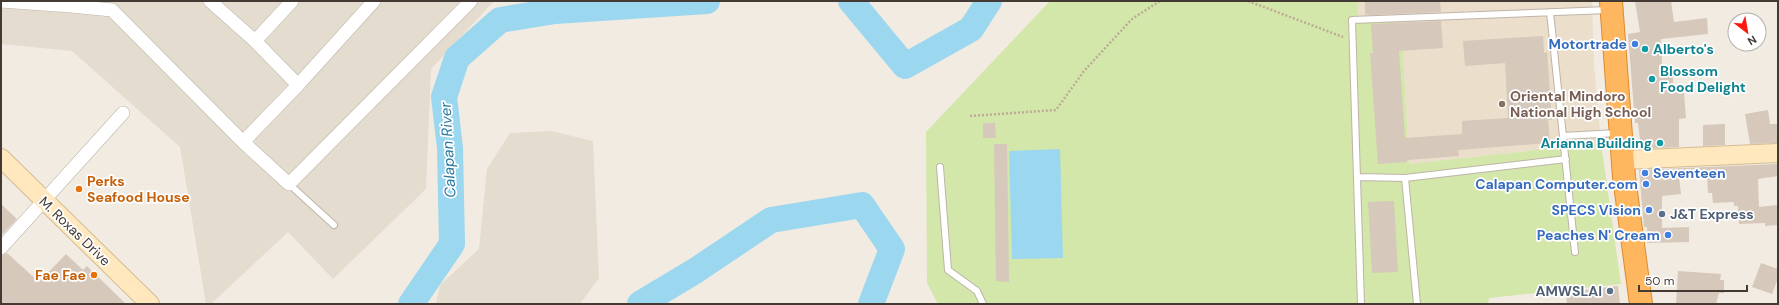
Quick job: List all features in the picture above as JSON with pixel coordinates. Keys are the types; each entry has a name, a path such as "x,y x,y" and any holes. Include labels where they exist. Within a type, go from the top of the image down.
{"highway":[{"path":"1611,5 1623,160 1641,304"}],"main road":[{"path":"1623,160 1778,153"},
{"name":"M. Roxas Drive","path":"1,158 150,304"}],"street":[{"path":"1,1 71,3 112,10 243,142 289,184 471,1"},
{"path":"210,1 255,41 298,85"},
{"path":"255,41 292,1"},
{"path":"243,142 298,85 374,1"},
{"path":"1,248 123,113"}],"lane":[{"path":"1361,304 1352,20 1550,12 1611,5"},
{"path":"1550,12 1576,252"},
{"path":"1563,136 1621,133"},
{"path":"1357,177 1405,178 1566,159"},
{"path":"940,167 948,270 976,291 983,304"},
{"path":"1405,178 1417,304"},
{"path":"289,184 334,225"}],"path":[{"path":"970,116 1056,110 1084,71 1132,19 1160,1"},
{"path":"1248,1 1352,41"}],"shaded area":[{"path":"1,1 494,1 431,69 426,189 333,279 288,232 211,304 206,304 180,147 72,51 1,44"},
{"name":"Oriental Mindoro National High School","path":"1358,1 1592,1 1594,65 1601,143 1409,164 1401,15 1358,19"},
{"path":"551,131 593,141 599,278 580,304 436,304 440,285 479,249 487,169 510,133"}],"green space":[{"path":"1050,1 1358,1 1358,19 1401,15 1409,164 1601,143 1621,284 1489,298 1488,304 938,304 927,283 926,132"}],"water":[{"path":"1060,149 1063,258 1012,259 1009,151"}],"building":[{"path":"1365,1 1440,1 1441,12 1370,15 1365,14"},
{"path":"1635,1 1671,1 1674,22 1707,18 1708,34 1661,39 1662,66 1673,64 1673,86 1679,85 1680,93 1684,93 1686,118 1679,119 1679,147 1641,149 1638,123 1635,123 1628,34 1640,32"},
{"path":"1441,21 1443,48 1399,51 1405,138 1462,134 1462,121 1508,118 1505,63 1465,66 1463,41 1543,36 1544,53 1547,52 1552,120 1548,120 1550,143 1458,150 1459,156 1378,164 1370,53 1373,53 1371,24"},
{"path":"1768,110 1770,124 1778,124 1778,143 1750,144 1745,114"},
{"path":"983,123 995,123 996,138 983,138"},
{"path":"1725,124 1725,145 1703,146 1703,125"},
{"path":"994,144 1007,144 1009,282 996,281"},
{"path":"1778,164 1778,176 1758,179 1759,207 1777,205 1778,225 1765,226 1765,223 1739,224 1738,206 1734,206 1734,202 1713,203 1712,193 1708,193 1707,174 1679,176 1681,194 1662,196 1662,228 1689,227 1689,242 1647,243 1647,227 1644,227 1639,170"},
{"path":"1394,201 1398,272 1372,273 1368,202"},
{"path":"1,204 17,219 1,236"},
{"path":"7,253 39,282 66,254 83,270 87,266 126,304 1,304 1,256"},
{"path":"1761,263 1778,269 1778,278 1772,294 1752,287"},
{"path":"1678,271 1721,274 1720,280 1724,280 1724,293 1719,293 1716,304 1676,304"},
{"path":"1618,286 1620,304 1567,304 1566,292"}],"waterway":[{"name":"Calapan River","path":"411,304 452,244 450,148 444,97 457,58 500,20 555,11 707,1"},
{"name":"Calapan River","path":"851,1 905,66 971,29 989,1"},
{"name":"Calapan River","path":"640,304 695,271 771,220 862,205 892,249 871,304"}],"place":[{"name":"Motortrade","path":"1635,44"},
{"name":"Alberto's","path":"1645,49"},
{"name":"Blossom Food Delight","path":"1652,79"},
{"name":"Oriental Mindoro National High School","path":"1502,104"},
{"name":"Arianna Building","path":"1660,143"},
{"name":"Seventeen","path":"1645,173"},
{"name":"Calapan Computer.com","path":"1646,184"},
{"name":"Perks Seafood House","path":"79,189"},
{"name":"SPECS Vision","path":"1649,210"},
{"name":"J&T Express","path":"1662,214"},
{"name":"Peaches N' Cream","path":"1668,235"},
{"name":"Fae Fae","path":"94,275"},
{"name":"AMWSLAI","path":"1610,291"}]}
